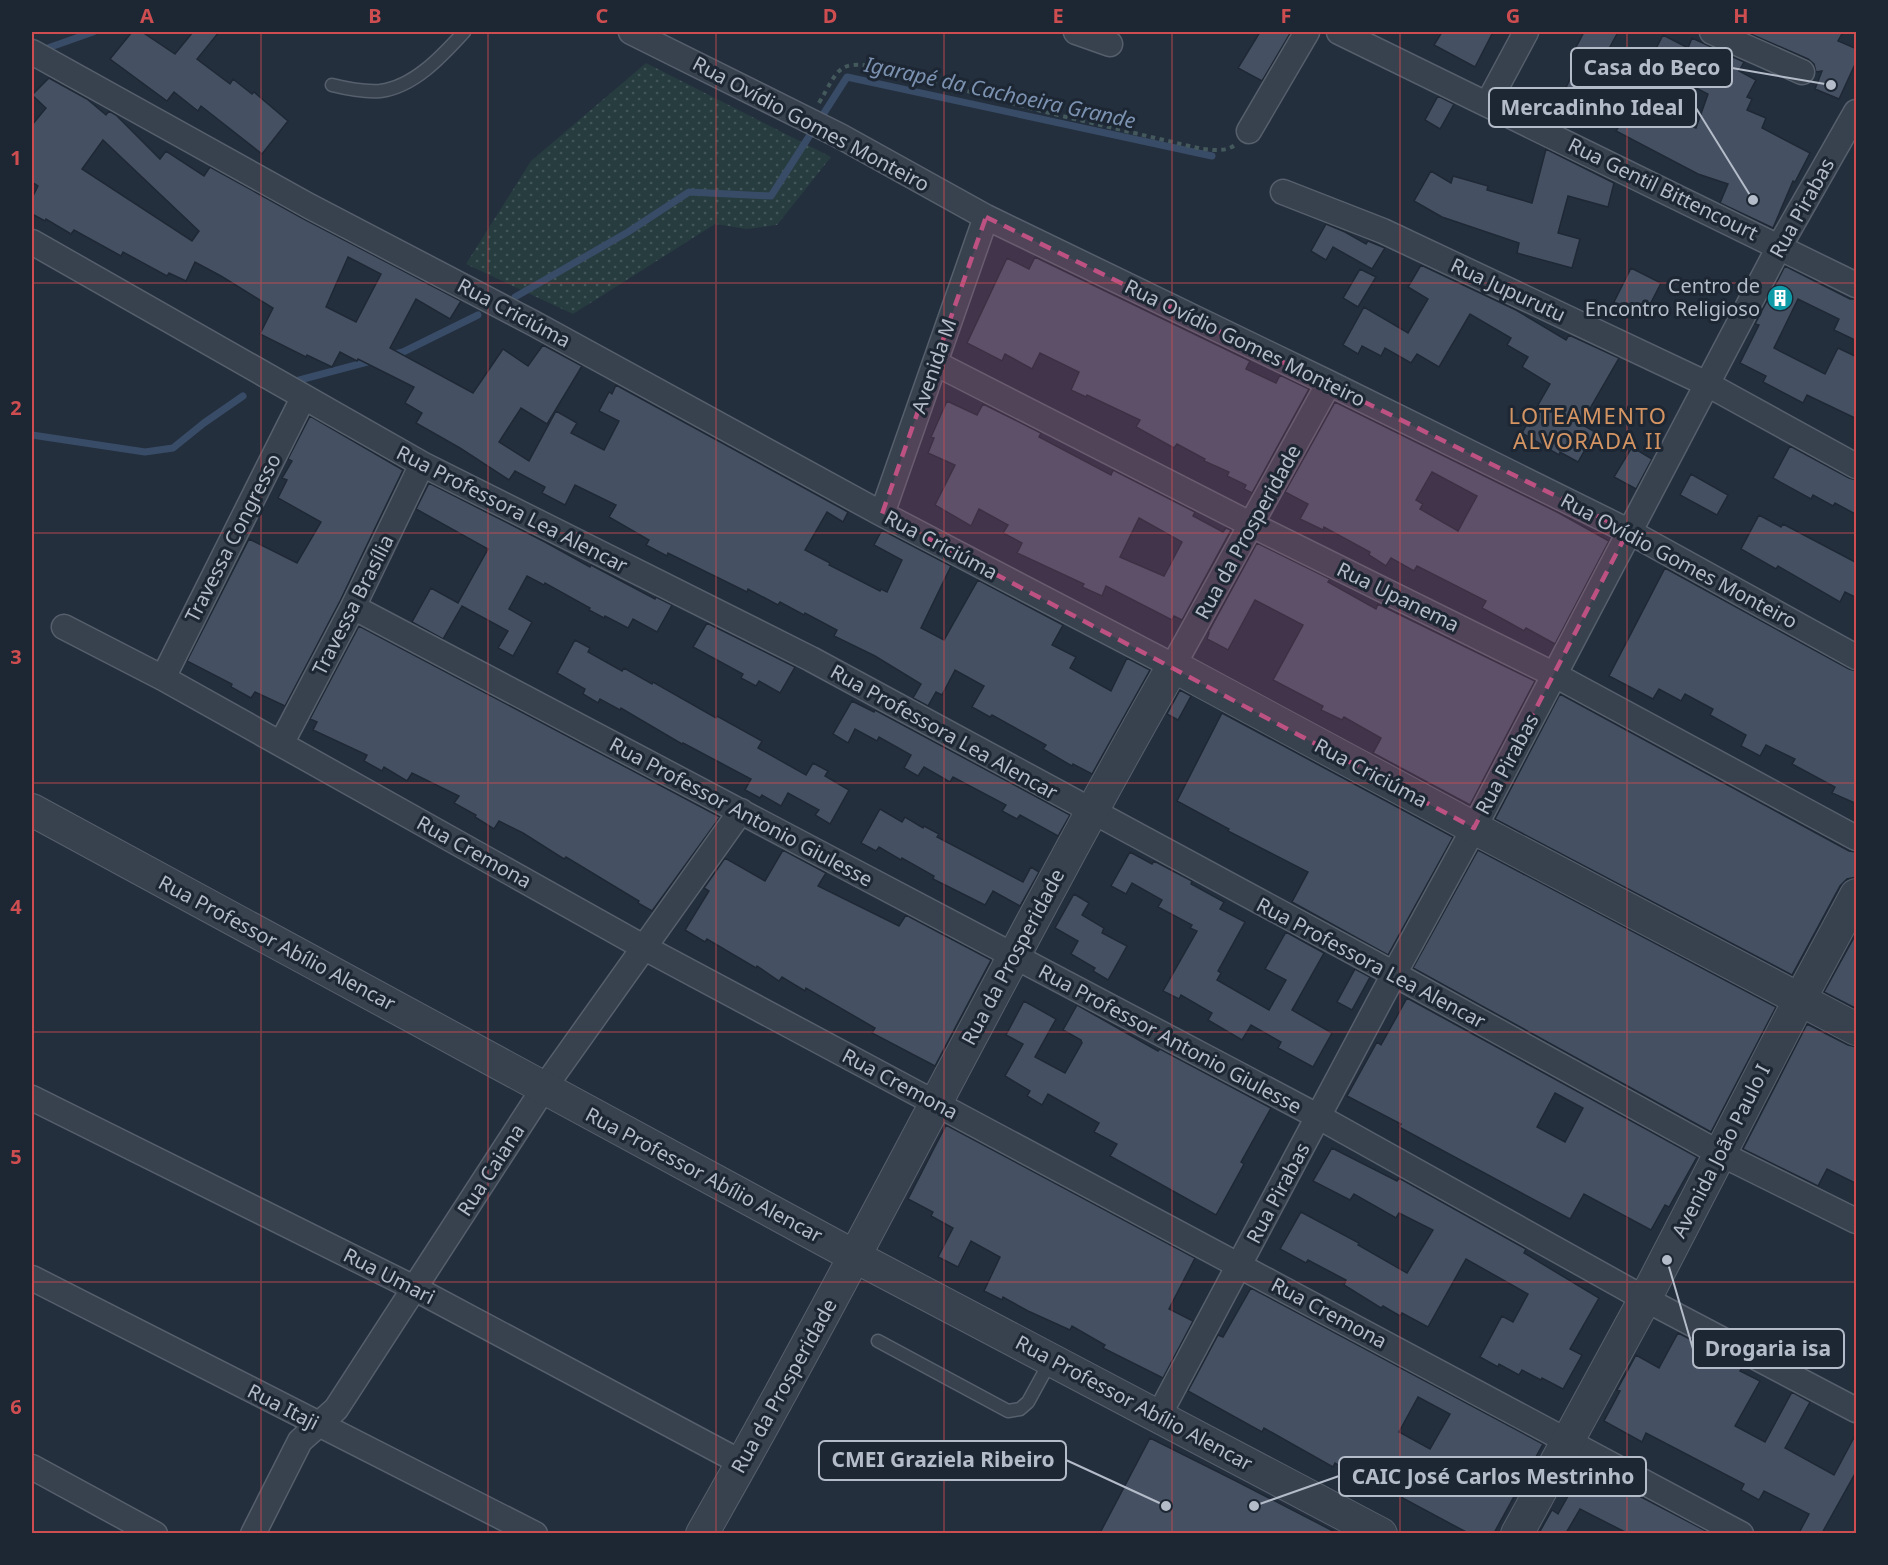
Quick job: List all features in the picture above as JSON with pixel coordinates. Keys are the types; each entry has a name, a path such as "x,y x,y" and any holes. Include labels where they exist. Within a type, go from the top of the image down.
{"street":[{"name":"Rua Ovídio Gomes Monteiro","path":"631,32 840,136 986,217 1628,531 1857,657"},
{"path":"1076,32 1110,44"},
{"path":"1250,131 1306,32"},
{"name":"Rua Gentil Bittencourt","path":"1339,32 1857,285"},
{"path":"1488,104 1526,32"},
{"path":"1712,32 1802,72"},
{"name":"Rua Criciúma","path":"32,52 309,206 533,323 882,514 1857,1029"},
{"name":"Rua Pirabas","path":"1158,1417 1474,828 1779,247 1857,111"},
{"name":"Rua Jupurutu","path":"1283,192 1383,231 1707,384 1857,466"},
{"name":"Avenida M","path":"882,514 986,217"},
{"name":"Rua Professora Lea Alencar","path":"32,242 422,464 811,659 1090,812 1394,974 1719,1153 1857,1221"},
{"name":"Rua Upanema","path":"935,363 1252,525 1555,675 1857,838"},
{"name":"Rua da Prosperidade","path":"702,1533 855,1256 1090,812 1252,525 1329,383"},
{"name":"Travessa Congresso","path":"163,678 303,398"},
{"name":"Travessa Brasília","path":"281,744 353,607 422,464"},
{"name":"Rua Professor Antonio Giulesse","path":"353,607 1319,1117 1645,1299 1857,1410"},
{"name":"Rua Cremona","path":"64,627 163,678 645,948 1741,1533"},
{"name":"Rua Professor Abílio Alencar","path":"32,810 855,1256 1381,1533"},
{"name":"Rua Caiana","path":"254,1533 300,1442 336,1409 544,1088 741,811"},
{"name":"Avenida João Paulo I","path":"1517,1533 1645,1299 1719,1153 1857,895"},
{"name":"Rua Umari","path":"32,1098 414,1288 742,1462"},
{"name":"Rua Itaji","path":"32,1278 535,1533"},
{"path":"32,1467 155,1533"}],"lane":[{"path":"332,86 356,90 380,90 401,85 421,73 464,32"},
{"path":"878,1341 1008,1411 1020,1409 1028,1402 1051,1359"}],"path":[{"path":"810,122 837,73 846,65 856,63 1041,111 1202,149 1230,149 1241,142 1250,131"}],"highlighted area":[{"path":"986,217 1628,531 1474,828 882,514"}],"green space":[{"path":"646,63 831,157 777,225 747,229 715,224 573,314 466,264 531,161"}],"building":[{"path":"132,32 142,32 175,54 193,32 219,32 197,59 230,84 233,79 252,94 254,92 288,121 262,154 201,106 198,111 174,92 167,101 110,59"},
{"path":"1260,32 1291,32 1262,81 1238,68"},
{"path":"1442,32 1493,32 1475,67 1434,45"},
{"path":"1584,32 1618,32 1604,58 1642,76 1663,35 1688,48 1692,38 1744,62 1739,71 1756,80 1747,97 1752,99 1747,110 1766,118 1762,128 1810,153 1795,182 1793,181 1773,228 1720,203 1728,184 1698,174 1616,131 1618,128 1587,111 1586,113 1560,101 1580,57 1573,53","holes":["1675,77 1708,94 1696,128 1660,112"]},
{"path":"1746,32 1843,32 1838,41 1857,49 1857,60 1839,99 1815,89 1822,71 1816,72 1814,64 1808,59"},
{"path":"49,78 87,99 106,115 109,111 116,115 160,159 166,151 204,176 210,167 461,301 450,319 416,299 390,348 473,393 503,349 528,366 543,345 582,366 547,424 521,408 499,442 529,461 556,411 577,423 571,433 604,450 619,421 599,411 609,392 612,394 616,385 848,512 843,522 827,512 805,550 830,563 829,565 880,591 881,589 887,592 902,560 874,545 882,530 951,566 921,628 944,640 978,580 1063,625 1052,645 1076,657 1070,668 1111,691 1127,658 1150,670 1092,774 1073,764 1072,766 1043,749 1046,745 992,715 990,717 972,707 984,686 955,670 942,695 936,692 928,706 913,698 921,684 875,656 834,636 837,630 805,613 804,615 780,602 778,605 748,589 747,592 668,553 667,556 646,545 649,540 609,517 616,505 575,485 565,505 542,493 545,487 515,471 509,480 416,423 422,413 405,403 414,387 340,352 332,367 260,334 273,308 195,262 186,281 169,273 167,276 123,252 121,256 74,230 71,234 46,219 45,221 32,214 32,198 38,186 32,182 32,125 46,108 32,95","holes":["103,140 199,231 192,241 82,169","348,257 381,274 356,322 326,307"]},
{"path":"1438,96 1454,104 1440,129 1425,120"},
{"path":"1546,149 1614,183 1608,207 1568,196 1558,233 1580,239 1572,268 1517,253 1519,243 1442,217 1414,201 1431,171 1451,183 1453,176 1488,186 1487,190 1532,203"},
{"path":"1326,224 1366,244 1368,241 1385,248 1372,269 1333,247 1326,260 1311,251"},
{"path":"1035,257 1250,361 1246,369 1276,383 1280,375 1309,389 1252,493 1244,489 1246,485 1227,476 1229,472 1204,461 1205,459 1177,444 1174,448 1136,427 1140,420 1071,390 1079,372 1040,353 1032,369 1005,354 1002,361 967,343 1007,258 1029,269"},
{"path":"1421,265 1516,310 1566,340 1569,335 1619,358 1581,424 1595,432 1578,462 1560,452 1559,455 1522,433 1550,384 1522,367 1528,357 1507,345 1511,338 1470,314 1439,367 1417,354 1411,363 1385,348 1381,356 1362,346 1358,354 1343,345 1364,307 1408,333 1428,299 1408,287"},
{"path":"1785,266 1850,299 1857,299 1857,341 1834,330 1839,319 1798,299 1774,348 1825,374 1838,348 1857,357 1857,419 1807,395 1803,403 1763,382 1766,376 1740,363 1759,325 1755,324"},
{"path":"1631,268 1661,283 1643,318 1613,304"},
{"path":"1360,269 1376,277 1358,307 1343,298"},
{"path":"947,401 977,415 983,404 1041,433 1039,437 1111,475 1113,470 1195,512 1193,516 1223,532 1226,528 1231,530 1182,620 1174,616 1172,620 1106,586 1102,596 1082,587 1084,584 1017,553 1022,543 1003,533 1008,525 979,509 971,526 935,505 955,465 928,453 934,438 931,437","holes":["1139,518 1182,542 1164,576 1120,557"]},
{"path":"1335,402 1559,513 1609,541 1555,644 1526,628 1524,631 1482,608 1486,601 1417,566 1414,571 1391,558 1386,566 1369,555 1370,552 1324,527 1323,530 1300,519 1308,504 1285,492","holes":["1432,472 1477,496 1458,531 1420,509 1423,504 1416,500"]},
{"path":"310,416 403,470 340,601 285,706 255,692 251,698 231,687 232,684 187,661 249,539 297,563 321,522 278,498 287,480 282,478 292,461 288,459"},
{"path":"1790,446 1849,478 1857,480 1857,515 1835,503 1833,506 1813,495 1811,499 1773,478"},
{"path":"1632,447 1652,459 1636,489 1614,477"},
{"path":"1691,474 1728,495 1717,515 1680,495"},
{"path":"429,483 590,567 591,565 655,599 656,597 672,605 657,632 633,619 628,628 605,616 604,618 545,583 544,585 527,576 509,609 532,622 513,656 498,648 508,631 462,606 443,639 412,622 431,588 458,603 488,549 416,509"},
{"path":"1759,515 1781,527 1783,524 1857,563 1857,598 1845,592 1840,602 1778,566 1776,569 1741,549"},
{"path":"1257,543 1330,579 1328,582 1376,609 1378,604 1535,681 1470,805 1373,753 1381,738 1344,717 1342,720 1321,710 1323,706 1273,680 1303,625 1255,600 1228,650 1207,639 1208,633"},
{"path":"1665,568 1849,669 1857,671 1857,804 1832,793 1835,787 1792,764 1795,759 1766,745 1760,756 1741,746 1746,735 1710,715 1713,709 1685,694 1681,701 1659,689 1653,699 1609,676"},
{"path":"707,623 795,667 780,693 759,681 756,686 741,678 743,674 693,647"},
{"path":"359,626 720,817 652,911 638,903 639,901 523,833 499,821 494,829 475,817 476,815 454,803 459,796 412,773 407,781 384,767 382,771 364,761 367,755 313,730 317,722 310,719"},
{"path":"575,640 590,648 588,652 622,671 624,668 652,684 653,682 762,741 758,748 806,775 813,763 828,771 825,776 849,790 830,824 815,815 819,810 788,793 781,806 762,795 760,798 745,790 751,779 682,744 621,708 620,710 600,699 598,703 583,694 585,689 557,673"},
{"path":"1180,690 1191,696 1178,720 1167,714"},
{"path":"1560,694 1849,851 1857,852 1857,877 1847,879 1840,886 1792,975 1495,819"},
{"path":"852,701 874,712 875,710 1070,815 1058,836 1020,815 1017,819 1002,811 1006,805 953,777 950,782 924,767 918,776 904,768 911,755 879,737 877,741 855,729 848,743 833,734"},
{"path":"1222,713 1453,837 1388,955 1292,902 1308,872 1228,831 1229,829 1177,801"},
{"path":"880,809 902,822 905,817 923,828 924,826 939,834 937,837 1023,882 1031,867 1039,872 1020,906 993,891 985,905 933,879 934,876 902,858 901,860 879,847 876,851 861,843"},
{"path":"783,850 826,873 818,886 899,926 906,915 991,960 935,1066 872,1033 875,1028 806,988 805,991 782,977 779,981 757,966 756,968 707,939 705,942 685,930 709,891 704,888 725,858 765,881"},
{"path":"1478,850 1776,1007 1711,1132 1413,968"},
{"path":"1130,852 1152,864 1154,861 1192,881 1191,884 1224,902 1220,909 1245,922 1218,971 1221,973 1217,980 1269,1010 1286,980 1265,969 1286,932 1324,953 1292,1010 1332,1033 1313,1067 1278,1048 1281,1042 1251,1025 1242,1040 1208,1020 1212,1013 1181,995 1179,999 1163,991 1197,931 1190,928 1192,925 1158,907 1162,900 1132,883 1126,894 1111,886"},
{"path":"1074,894 1089,903 1082,915 1104,928 1102,933 1127,946 1108,980 1093,971 1095,968 1071,954 1078,941 1055,928"},
{"path":"1857,932 1857,1009 1824,992"},
{"path":"1355,969 1370,977 1352,1010 1337,1002"},
{"path":"1407,998 1697,1157 1669,1207 1665,1205 1651,1230 1584,1194 1570,1219 1399,1127 1401,1124 1347,1096 1377,1042 1381,1045","holes":["1555,1093 1583,1108 1565,1142 1537,1127"]},
{"path":"1024,1001 1056,1019 1035,1057 1065,1073 1082,1043 1081,1040 1063,1030 1077,1005 1158,1051 1160,1049 1271,1108 1241,1162 1244,1164 1216,1215 1110,1156 1117,1144 1094,1132 1099,1123 1048,1094 1042,1105 1027,1096 1030,1091 1005,1076 1023,1044 1006,1035"},
{"path":"1807,1024 1848,1045 1857,1047 1857,1184 1827,1169 1818,1186 1743,1149"},
{"path":"946,1125 1195,1258 1169,1309 1193,1321 1163,1378 1103,1348 1105,1345 1072,1326 1070,1330 1003,1297 1002,1300 984,1291 1000,1257 971,1241 958,1267 938,1257 953,1228 931,1216 933,1212 908,1199"},
{"path":"1332,1148 1397,1181 1399,1178 1526,1249 1524,1253 1599,1298 1570,1349 1582,1355 1563,1389 1522,1370 1519,1375 1480,1357 1502,1316 1513,1322 1528,1294 1466,1259 1428,1327 1402,1313 1400,1316 1383,1306 1381,1308 1344,1285 1346,1280 1308,1260 1306,1263 1280,1249 1301,1212 1359,1243 1358,1245 1407,1273 1433,1230 1399,1213 1396,1218 1354,1194 1350,1200 1313,1181"},
{"path":"1251,1288 1543,1444 1494,1533 1468,1533 1397,1495 1399,1491 1365,1472 1362,1478 1335,1463 1333,1467 1264,1428 1262,1432 1188,1391 1218,1335 1223,1337","holes":["1418,1397 1450,1414 1430,1449 1399,1432"]},
{"path":"1678,1333 1743,1366 1740,1371 1760,1381 1735,1426 1765,1442 1792,1392 1810,1402 1785,1448 1834,1475 1857,1432 1857,1470 1822,1533 1799,1533 1809,1514 1764,1491 1759,1500 1741,1490 1744,1484 1646,1433 1642,1442 1604,1421 1620,1391 1617,1390 1636,1355 1659,1368"},
{"path":"1150,1438 1236,1481 1337,1533 1100,1533"},
{"path":"1581,1473 1620,1495 1624,1488 1710,1533 1627,1533 1580,1509 1566,1533 1539,1533 1552,1510 1558,1514"}],"waterway":[{"path":"45,49 93,32"},
{"name":"Igarapé da Cachoeira Grande","path":"515,297 628,232 689,192 771,196 847,77 1212,156"},
{"name":"Igarapé da Cachoeira Grande","path":"391,355 403,352 478,315"},
{"name":"Igarapé da Cachoeira Grande","path":"292,382 371,361"},
{"name":"Igarapé da Cachoeira Grande","path":"32,435 145,452 173,448 243,396"}],"place":[{"name":"Casa do Beco","path":"1831,85"},
{"name":"Mercadinho Ideal","path":"1753,200"},
{"name":"Centro de Encontro Religioso","path":"1780,298"},
{"name":"Drogaria isa","path":"1667,1260"},
{"name":"CMEI Graziela Ribeiro","path":"1166,1506"},
{"name":"CAIC José Carlos Mestrinho","path":"1254,1506"}],"district":[{"name":"LOTEAMENTO ALVORADA II","path":"1588,428"}]}
